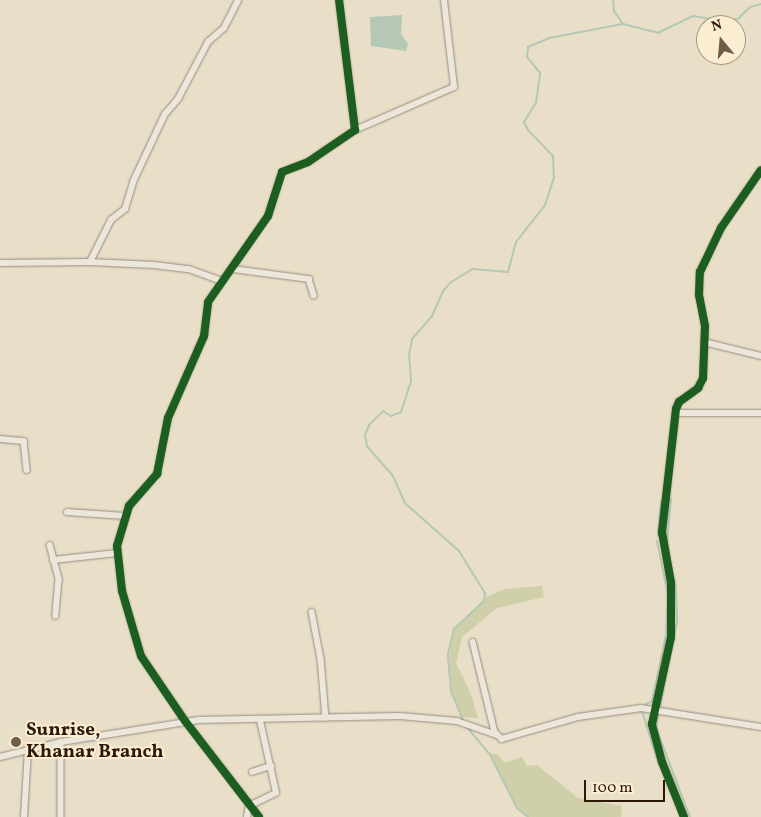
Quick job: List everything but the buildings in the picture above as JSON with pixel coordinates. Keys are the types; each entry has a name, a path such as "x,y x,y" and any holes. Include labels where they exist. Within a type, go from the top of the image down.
{"street":[{"path":"90,262 111,220 125,209 133,182 165,114 178,99 208,42 224,28 238,0"},
{"path":"339,0 355,130"},
{"path":"259,817 184,721 141,656 126,609 117,553 125,516 130,506 156,474 168,418 204,336 208,302 222,281 233,269 268,216 282,172 308,162 355,130 454,87 444,0"},
{"path":"684,817 662,762 652,724 653,710 671,637 671,583 662,532 675,413 679,402 698,388 703,378 704,342 700,272 721,228 761,170"},
{"path":"0,263 90,262 189,269 222,281"},
{"path":"233,269 309,279 314,295"},
{"path":"704,342 761,356"},
{"path":"675,413 761,413"},
{"path":"0,439 24,441 27,470"},
{"path":"67,512 125,516"},
{"path":"50,545 59,580 56,616"},
{"path":"53,560 117,553"},
{"path":"312,612 321,659 326,718"},
{"path":"472,642 497,735"},
{"path":"0,757 61,742 184,721 260,721 400,716 457,721 497,735 502,740 578,717 617,709 653,710 761,727"},
{"path":"249,806 276,793 260,721"},
{"path":"61,742 61,817"},
{"path":"24,817 28,750"},
{"path":"252,772 271,766"},
{"path":"247,817 249,806"}],"shaded area":[{"path":"402,15 401,34 408,44 406,51 371,46 370,17"},
{"path":"542,586 544,597 497,608 462,637 456,663 471,694 478,718 461,717 451,691 448,664 454,629 486,597 505,589"},
{"path":"489,753 497,754 505,763 522,757 527,766 537,765 578,798 622,806 621,817 528,817 514,803"}],"waterway":[{"path":"613,0 614,11 623,24"},
{"path":"464,722 451,691 448,654 454,629 484,601 485,593 459,551 405,503 393,476 367,446 365,435 369,425 383,411 391,416 401,412 411,381 409,355 412,339 432,316 443,291 451,282 473,269 508,272 516,242 545,205 554,178 553,156 528,130 524,122 536,103 540,73 527,57 528,47 549,38 623,24 658,33 693,16 723,21 738,19 750,7 761,4"},
{"path":"667,543 671,498"},
{"path":"658,536 661,501"},
{"path":"643,706 652,701 666,635 668,595 657,541"},
{"path":"669,557 676,588 677,622 656,728 690,817"},
{"path":"642,711 657,759 674,800"},
{"path":"466,726 489,753 517,808 528,817"},
{"path":"677,806 680,817"}],"cycle path":[{"path":"259,817 185,721 141,656 122,591 117,546 129,506 157,474 168,418 204,336 208,302 268,216 282,172 308,162 355,130 339,0"},
{"path":"684,817 662,762 652,724 671,637 671,583 662,532 676,409 679,402 698,388 703,378 705,326 699,295 700,272 721,228 761,170"}],"place":[{"name":"Sunrise, Khanar Branch","path":"16,742"}]}
